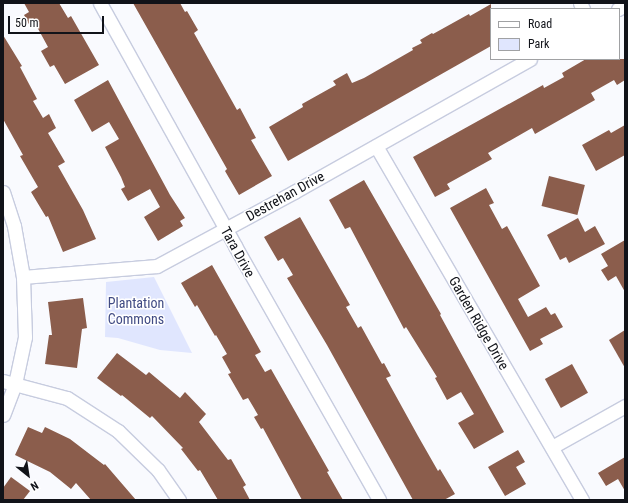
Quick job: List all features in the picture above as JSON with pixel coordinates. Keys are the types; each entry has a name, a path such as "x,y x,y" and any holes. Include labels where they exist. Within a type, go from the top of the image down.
{"street":[{"name":"Tara Drive","path":"100,3 225,229 379,500"},
{"name":"Destrehan Drive","path":"23,277 157,266 376,146 528,60"},
{"name":"Garden Ridge Drive","path":"376,146 582,500"},
{"path":"3,192 14,226 23,277 25,337 9,382 3,414"},
{"path":"9,382 67,398 118,431 158,470 179,500"},
{"path":"552,447 625,406"}],"green space":[{"name":"Plantation Commons","path":"154,277 192,353 160,350 118,338 105,337 106,282"}],"building":[{"path":"24,3 59,3 68,18 71,16 99,65 65,84 54,65 50,67 41,51 48,47 36,25 31,28 24,15 29,12"},
{"path":"133,3 180,3 185,12 187,11 198,30 194,33 237,110 240,108 256,138 251,140 272,176 239,195 225,171 227,169"},
{"path":"491,4 490,47 288,161 269,127 303,107 302,104 336,85 333,81 347,73 352,83 364,78 413,50 412,48 422,43 420,40 469,14 470,16"},
{"path":"3,35 22,66 20,67 37,99 33,101 43,118 49,114 56,128 48,133 65,162 58,166 83,210 96,239 63,252 48,216 46,217 31,192 38,187 20,156 23,155 3,119"},
{"path":"625,59 625,80 617,85 614,80 591,93 595,100 535,134 532,128 488,153 492,159 447,184 450,189 435,197 413,157 543,85 544,88 564,77 562,73 584,60"},
{"path":"108,80 170,195 185,218 180,221 183,226 158,241 144,217 160,207 150,189 128,201 121,189 125,187 121,177 105,147 119,139 109,122 92,132 74,100"},
{"path":"625,125 625,155 596,171 582,145 609,130 611,133"},
{"path":"549,176 585,185 577,215 542,206"},
{"path":"364,180 441,314 440,315 504,432 474,449 458,423 474,414 461,392 447,400 435,378 437,377 406,327 404,329 350,227 345,229 329,200"},
{"path":"486,188 494,203 489,205 502,229 507,226 540,286 518,299 528,317 546,307 551,315 555,313 563,327 540,339 543,344 530,351 450,208"},
{"path":"300,217 350,305 346,307 358,328 361,326 382,364 384,363 391,376 386,378 418,436 438,471 440,469 455,494 444,500 413,500 327,345 287,278 293,275 283,258 278,261 264,237"},
{"path":"578,218 585,232 595,226 605,244 569,263 566,257 560,260 547,235"},
{"path":"625,240 625,292 616,276 608,281 601,270 608,266 601,254"},
{"path":"212,265 261,352 255,355 265,372 271,369 329,471 327,472 343,500 302,500 263,428 261,429 254,417 258,415 248,398 243,400 228,374 231,373 222,357 227,354 197,305 195,307 181,283"},
{"path":"83,298 87,328 82,329 77,368 45,364 49,335 52,335 48,302"},
{"path":"625,330 625,368 609,340"},
{"path":"117,353 146,375 149,372 180,398 185,392 206,414 199,422 228,460 231,459 246,485 243,487 250,500 218,500 200,470 198,471 181,449 183,448 152,416 150,418 122,395 121,396 97,378"},
{"path":"572,364 588,393 561,408 545,379"},
{"path":"28,427 42,433 45,427 70,439 104,465 105,464 136,500 91,500 76,483 71,489 50,472 15,455"},
{"path":"518,450 525,462 516,467 526,484 505,496 488,467"},
{"path":"625,457 625,491 618,479 606,486 598,473"},
{"path":"11,477 30,491 23,500 3,500 3,488"}]}
